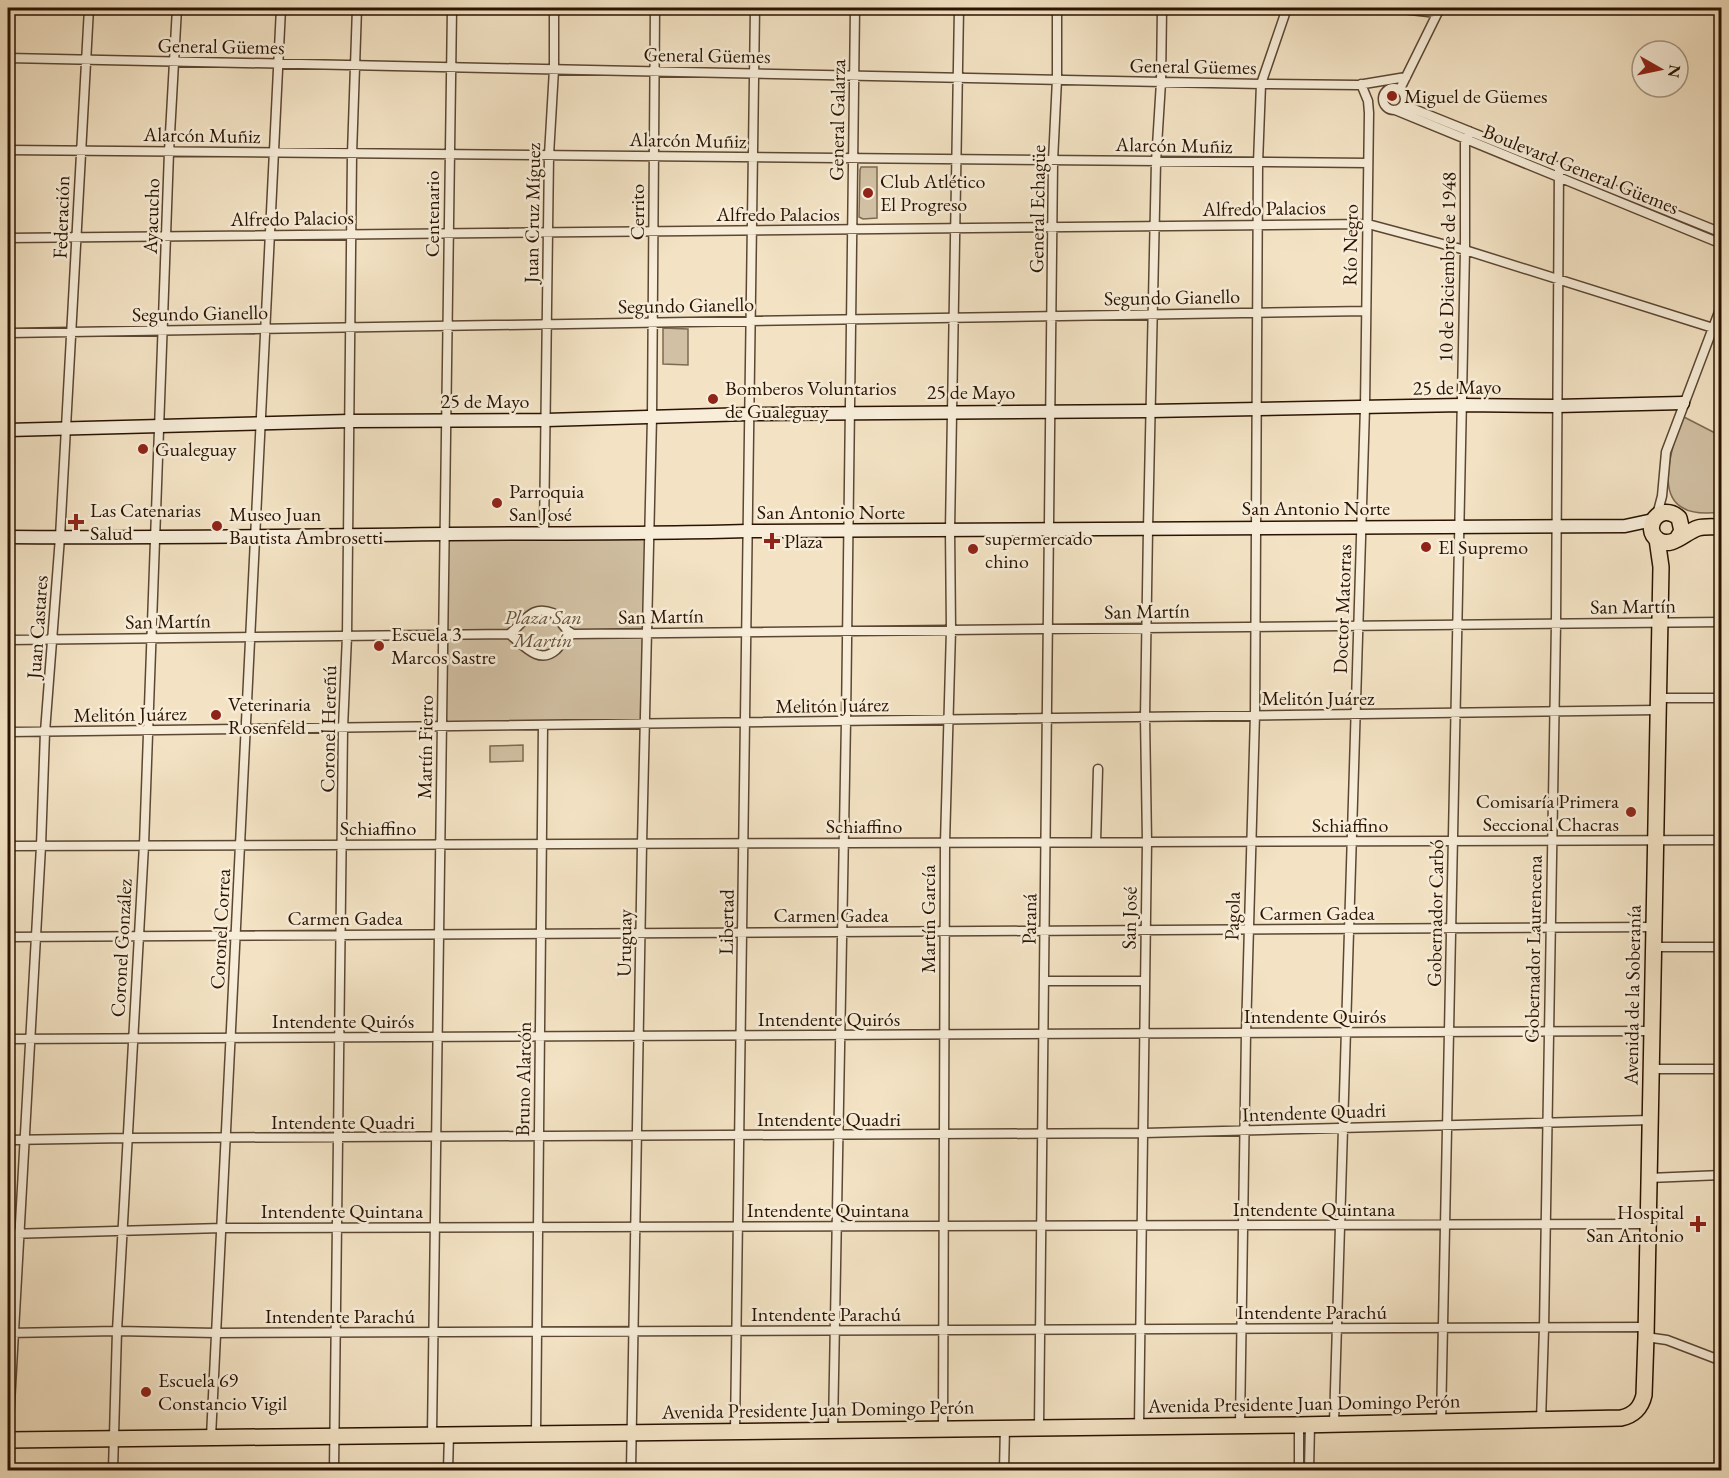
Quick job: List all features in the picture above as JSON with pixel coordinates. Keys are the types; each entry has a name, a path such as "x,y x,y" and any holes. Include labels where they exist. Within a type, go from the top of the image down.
{"highway":[{"path":"1665,512 1693,524 1716,526 1698,528 1665,543 1657,539 1652,530 1655,518 1665,512"},
{"path":"1675,540 1682,531 1677,516"},
{"name":"Avenida de la Soberanía","path":"1628,1416 1635,1413 1644,1395 1661,567 1657,539"},
{"name":"Avenida de la Soberanía","path":"1661,567 1666,552 1675,540"},
{"name":"Avenida Presidente Juan Domingo Perón","path":"8,1440 1441,1422 1628,1416"}],"street":[{"name":"Federación","path":"66,429 89,8"},
{"name":"Ayacucho","path":"159,426 177,8"},
{"name":"Coronel Correa","path":"211,1437 257,536 281,8"},
{"name":"Coronel Hereñú","path":"334,1470 352,153 357,65 357,8"},
{"name":"Centenario","path":"446,420 452,8"},
{"name":"Juan Cruz Míguez","path":"546,420 549,155 554,69 554,8"},
{"name":"Cerrito","path":"652,417 655,8"},
{"name":"Libertad","path":"735,1431 755,8"},
{"name":"General Galarza","path":"833,1430 846,721 855,8"},
{"name":"Martín García","path":"943,1428 945,843 951,630 950,531 959,8"},
{"name":"General Echagüe","path":"1052,412 1053,160 1057,79 1057,8"},
{"name":"San José","path":"1138,1426 1144,1133 1148,529 1156,162 1161,82 1162,8"},
{"name":"Pagola","path":"1240,1424 1248,930 1255,714 1258,163 1261,84 1287,8"},
{"path":"1393,8 1438,10 1400,89"},
{"name":"General Güemes","path":"8,58 1261,84 1361,84 1406,77"},
{"name":"Río Negro","path":"1361,84 1368,101 1365,407"},
{"path":"1368,101 1388,90 1394,88 1400,89 1405,97 1404,105 1391,109 1383,99 1388,90"},
{"name":"Boulevard General Güemes","path":"1368,101 1559,166 1722,233"},
{"name":"Boulevard General Güemes","path":"1404,105 1559,177 1722,244"},
{"name":"10 de Diciembre de 1948","path":"1462,405 1467,135"},
{"name":"Alarcón Muñiz","path":"8,150 1368,163"},
{"name":"Gobernador Laurencena","path":"1541,1420 1556,623 1559,166"},
{"name":"Alfredo Palacios","path":"8,238 1368,224 1465,250 1713,328"},
{"path":"1655,518 1662,496 1666,452 1722,304"},
{"name":"Segundo Gianello","path":"8,333 1366,311"},
{"name":"25 de Mayo","path":"8,430 750,414 1257,410 1683,403"},
{"name":"Gobernador Carbó","path":"1441,1422 1462,405"},
{"name":"Doctor Matorras","path":"1334,1423 1365,407"},
{"name":"Paraná","path":"1039,1427 1052,412"},
{"name":"Uruguay","path":"631,1470 652,417"},
{"name":"Martín Fierro","path":"432,1434 446,420"},
{"path":"544,533 546,420"},
{"name":"Coronel González","path":"112,1470 122,1230 144,845 159,426"},
{"name":"Juan Castares","path":"8,1440 11,1334 25,1140 45,732 66,429"},
{"path":"1663,475 1667,503 1677,516"},
{"name":"San Antonio Norte","path":"8,537 346,537 747,531 1625,526 1655,518"},
{"path":"538,610 553,613 573,634 567,637 557,649 543,655 529,652 509,634 524,618 538,610"},
{"name":"San Martín","path":"573,634 745,630 847,631 1722,622"},
{"name":"San Martín","path":"8,639 509,634"},
{"name":"Melitón Juárez","path":"8,732 1455,713 1553,711 1722,698"},
{"name":"Bruno Alarcón","path":"536,1433 543,725"},
{"path":"1096,842 1098,769"},
{"name":"Schiaffino","path":"8,846 1722,840"},
{"name":"Carmen Gadea","path":"8,937 1654,927"},
{"path":"1654,946 1722,947"},
{"path":"1045,981 1145,981"},
{"name":"Intendente Quirós","path":"8,1040 1652,1031"},
{"path":"1651,1068 1722,1069"},
{"name":"Intendente Quadri","path":"8,1140 1144,1133 1650,1120"},
{"path":"1649,1178 1722,1175"},
{"name":"Intendente Quintana","path":"8,1234 338,1227 1648,1224"},
{"name":"Intendente Parachú","path":"11,1334 117,1331 216,1333 1544,1328 1646,1332 1722,1361"},
{"path":"1299,1470 1305,1424"},
{"path":"1305,1424 1309,1470"},
{"path":"1004,1470 1005,1427"},
{"path":"448,1470 449,1434"}],"green space":[{"name":"Club Atlético El Progreso","path":"861,167 877,167 877,218 859,217"},
{"path":"663,328 688,329 688,365 663,364"},
{"path":"1682,416 1721,436 1721,512 1698,513 1682,508 1672,498 1668,485 1669,469"},
{"name":"Plaza San Martín","path":"445,534 650,534 645,724 442,726"},
{"path":"523,745 523,761 490,762 490,746"}],"place":[{"name":"Miguel de Güemes","path":"1392,96"},
{"name":"Club Atlético El Progreso","path":"868,193"},
{"name":"Bomberos Voluntarios de Gualeguay","path":"713,399"},
{"name":"Gualeguay","path":"143,449"},
{"name":"Parroquia San José","path":"497,503"},
{"name":"Las Catenarias Salud","path":"76,522"},
{"name":"Museo Juan Bautista Ambrosetti","path":"217,526"},
{"name":"Plaza","path":"772,541"},
{"name":"El Supremo","path":"1426,547"},
{"name":"supermercado chino","path":"973,549"},
{"name":"Escuela 3 Marcos Sastre","path":"379,646"},
{"name":"Veterinaria Rosenfeld","path":"216,715"},
{"name":"Comisaría Primera Seccional Chacras","path":"1631,812"},
{"name":"Hospital San Antonio","path":"1698,1224"},
{"name":"Escuela 69 Constancio Vigil","path":"146,1392"}]}
